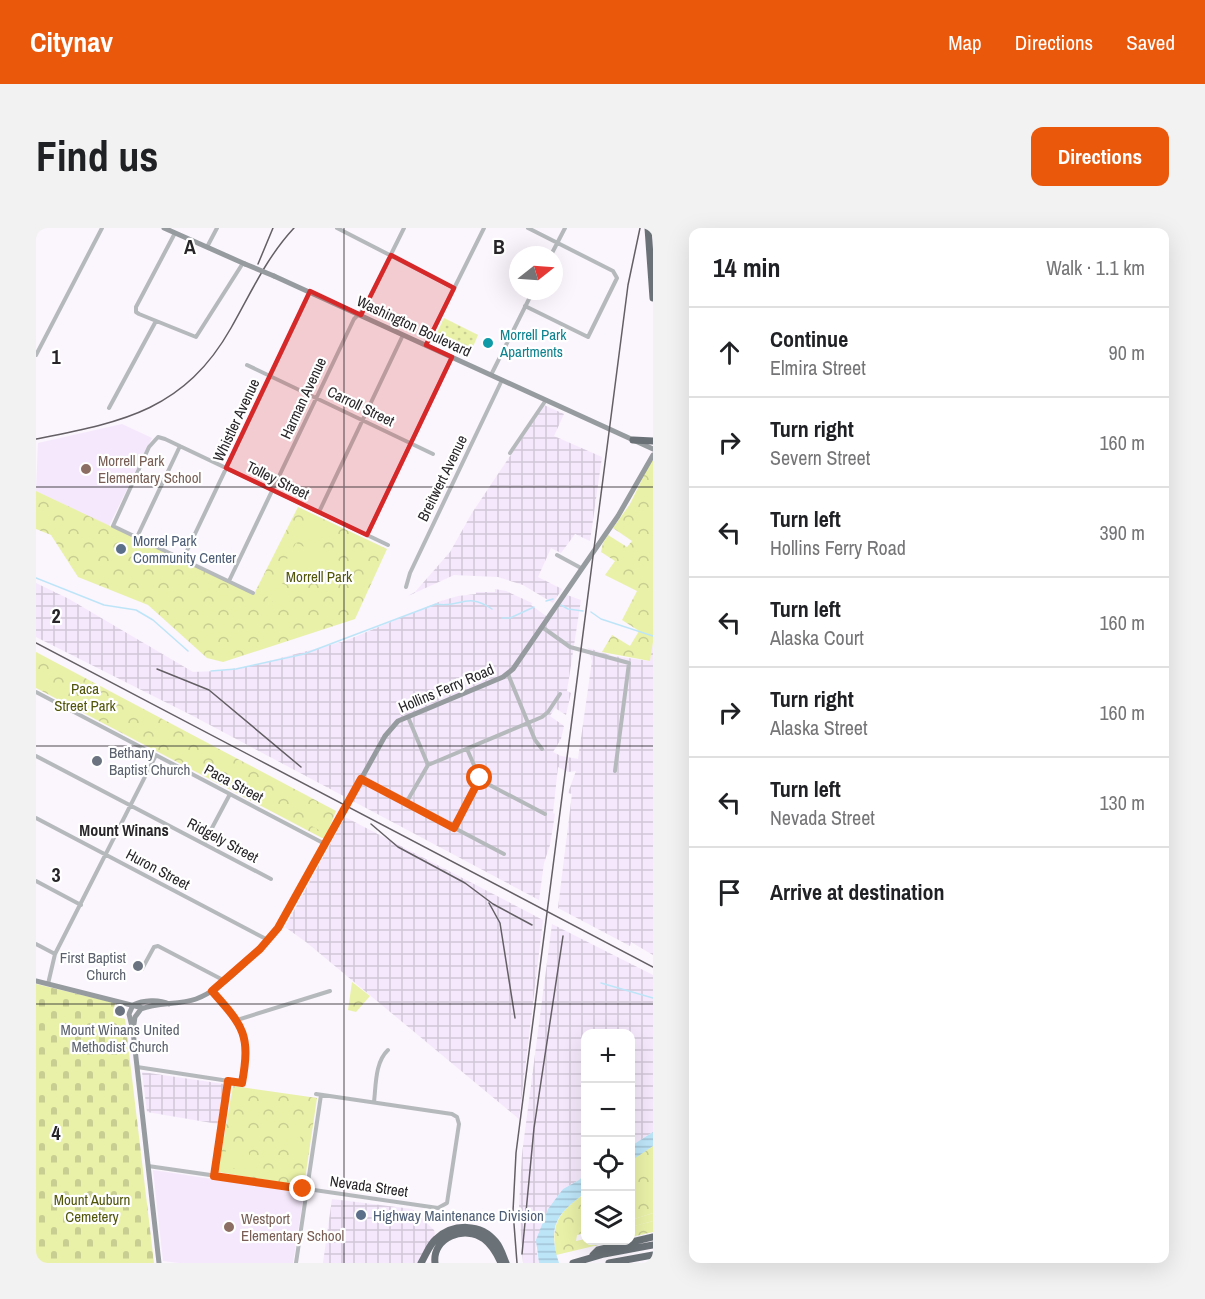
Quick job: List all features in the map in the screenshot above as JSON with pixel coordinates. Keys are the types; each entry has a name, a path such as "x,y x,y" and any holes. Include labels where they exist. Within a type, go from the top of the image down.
{"highway":[{"path":"648,228 653,296"},
{"path":"633,440 653,441"},
{"path":"421,1263 438,1237 454,1229 466,1227 480,1230 494,1239 506,1263"},
{"path":"435,1263 435,1254 439,1245 449,1237 461,1233 484,1239 492,1246 501,1263"},
{"path":"589,1259 598,1250 653,1236"},
{"path":"573,1263 604,1254 653,1245"},
{"path":"609,1263 653,1255"}],"street":[{"path":"36,355 102,228"},
{"name":"Washington Boulevard","path":"164,228 310,291 653,449"},
{"path":"207,247 217,228"},
{"path":"337,228 454,288"},
{"name":"Harman Avenue","path":"229,582 358,314 364,309 404,228"},
{"path":"426,345 484,228"},
{"path":"525,306 588,337 617,281 617,276 613,271 528,228"},
{"path":"557,244 565,228"},
{"path":"175,232 136,312 196,337 244,263"},
{"name":"Whistler Avenue","path":"183,560 310,291"},
{"path":"491,375 528,300"},
{"path":"110,408 156,321"},
{"path":"320,513 404,334"},
{"path":"367,535 452,357"},
{"name":"Carroll Street","path":"247,365 433,454"},
{"name":"Breitwert Avenue","path":"406,586 410,573 502,380"},
{"path":"510,453 546,400"},
{"name":"Tolley Street","path":"137,537 113,526 149,447 158,437 387,545"},
{"path":"180,446 137,537 253,593"},
{"name":"Hollins Ferry Road","path":"36,981 133,1005 141,1009 193,1000 212,991 225,981 268,940 286,914 389,730 398,721 508,674 618,516 653,455"},
{"path":"557,555 581,568"},
{"path":"542,627 570,647 629,663 615,771"},
{"path":"508,674 527,724 542,749"},
{"name":"Paca Street","path":"36,692 326,844"},
{"path":"406,803 428,765 545,716 560,694"},
{"path":"408,717 428,765"},
{"path":"467,749 480,778 545,814"},
{"path":"48,984 55,954 156,755"},
{"name":"Ridgely Street","path":"36,756 271,879"},
{"path":"454,828 480,778"},
{"path":"361,779 504,854"},
{"path":"204,843 230,794"},
{"name":"Huron Street","path":"36,818 268,940"},
{"path":"36,881 81,905"},
{"path":"36,944 55,954"},
{"path":"142,969 156,946 225,981"},
{"path":"137,1066 242,1083 246,1048 237,1020 212,991"},
{"path":"237,1020 330,992"},
{"name":"Hollins Ferry Road","path":"133,1005 163,1001 169,1004"},
{"path":"133,1005 129,1013 133,1031 159,1263"},
{"path":"133,1031 135,1017 141,1009"},
{"path":"296,1263 319,1095 374,1102 379,1065 388,1050"},
{"path":"214,1176 228,1081"},
{"name":"Nevada Street","path":"148,1166 438,1208 444,1206 449,1201 459,1124 457,1117 452,1114 374,1102"}],"highlighted area":[{"path":"391,255 454,288 426,345 452,357 367,535 226,468 310,291 361,315"}],"shaded area":[{"path":"544,405 564,414 554,436 602,457 590,541 575,534 561,553 551,548 538,577 562,589 553,603 523,585 498,577 454,575 408,596 415,592 450,552 472,513"},
{"name":"Morrell Park Elementary School","path":"122,424 152,438 109,526 36,491 38,443"},
{"path":"36,583 69,599 193,672 250,666 345,641 441,601 476,594 476,592 495,592 495,589 506,591 532,603 531,605 550,619 567,595 581,600 567,691 571,693 566,715 555,708 550,716 564,726 561,739 553,752 578,759 592,661 588,648 613,656 650,661 653,642 653,955 631,942 630,946 558,908 572,794 568,793 576,771 568,772 558,767 553,813 555,814 550,845 544,863 539,900 193,716 36,637"},
{"path":"345,817 543,920 519,1119 285,927"},
{"path":"552,924 653,975 653,1132 635,1143 635,1029 581,1029 581,1178 563,1189 548,1209 536,1248 539,1263 523,1263 519,1205 522,1154"},
{"path":"142,1072 224,1084 218,1124 147,1112"},
{"name":"Westport Elementary School","path":"153,1170 304,1193 293,1263 163,1261"},
{"path":"332,1199 412,1209 434,1230 435,1234 418,1263 323,1263"}],"green space":[{"path":"444,318 478,335 469,356 433,341"},
{"path":"653,461 653,642 650,661 602,652 612,635 630,646 639,631 622,620 637,591 605,575 615,561 601,552 608,535 627,547 632,541 613,528 630,504"},
{"name":"Morrell Park","path":"36,491 254,594 298,507 387,549 355,619 223,662 207,658 148,605 78,577 51,535 36,529"},
{"path":"309,524 325,532 319,544 303,537"},
{"path":"296,543 327,558 318,572 307,579 295,578 281,570"},
{"path":"336,559 352,568 344,585 337,582 330,573 330,566"},
{"path":"275,580 289,591 290,599 286,608 267,599"},
{"name":"Paca Street Park","path":"36,652 336,811 325,838 36,688"},
{"path":"311,813 326,821 321,831 306,823"},
{"path":"352,982 370,996 356,1012 348,1010"},
{"name":"Mount Auburn Cemetery","path":"36,984 115,1003 113,1016 125,1019 154,1263 36,1263"},
{"path":"233,1086 317,1098 304,1186 218,1172"},
{"path":"297,1128 303,1145 290,1150 284,1133"},
{"path":"227,1143 240,1144 248,1149 251,1163 248,1170 226,1167 224,1163"},
{"path":"653,1146 653,1213 635,1219 635,1191 635,1158"},
{"path":"581,1196 581,1234 577,1235 576,1241 581,1240 581,1245 598,1245 556,1255 556,1225 570,1206"},
{"path":"653,1213 653,1221 635,1226 635,1219"},
{"path":"653,1221 653,1232 635,1236 635,1226"}],"water":[{"path":"653,1132 653,1146 635,1158 635,1143"},
{"path":"581,1178 581,1196 561,1214 555,1230 554,1239 559,1263 539,1263 536,1240 548,1209 563,1189"}],"waterway":[{"path":"36,578 104,605 136,610 153,620 188,651"},
{"path":"546,601 553,599"},
{"path":"211,671 236,669 304,654 436,604 476,601 492,609"},
{"path":"561,605 568,609 583,611"},
{"path":"502,618 510,618 534,607"},
{"path":"591,612 601,619 653,636"},
{"path":"601,983 653,998"}],"railway":[{"path":"258,264 273,228"},
{"path":"36,439 123,418 171,395 193,378 213,356 267,264 294,228"},
{"path":"517,1263 513,1211 516,1153 628,285 640,228"},
{"path":"36,643 653,967"},
{"path":"157,669 209,690 301,767"},
{"path":"371,824 398,847 465,883 493,904 532,925"},
{"path":"489,903 500,923 515,1018"},
{"path":"522,1254 534,1128 563,936"}],"place":[{"name":"Morrell Park Apartments","path":"488,343"},
{"name":"Morrell Park Elementary School","path":"86,469"},
{"name":"Morrel Park Community Center","path":"121,549"},
{"name":"Bethany Baptist Church","path":"97,761"},
{"name":"First Baptist Church","path":"138,966"},
{"name":"Mount Winans United Methodist Church","path":"120,1011"},
{"name":"Highway Maintenance Division","path":"361,1215"},
{"name":"Westport Elementary School","path":"229,1227"}],"district":[{"name":"Mount Winans","path":"124,830"}],"route":[{"path":"303,1189 214,1176 228,1081 242,1083 246,1048 237,1020 212,991 260,949 278,928 361,779 454,828 480,778"}]}
